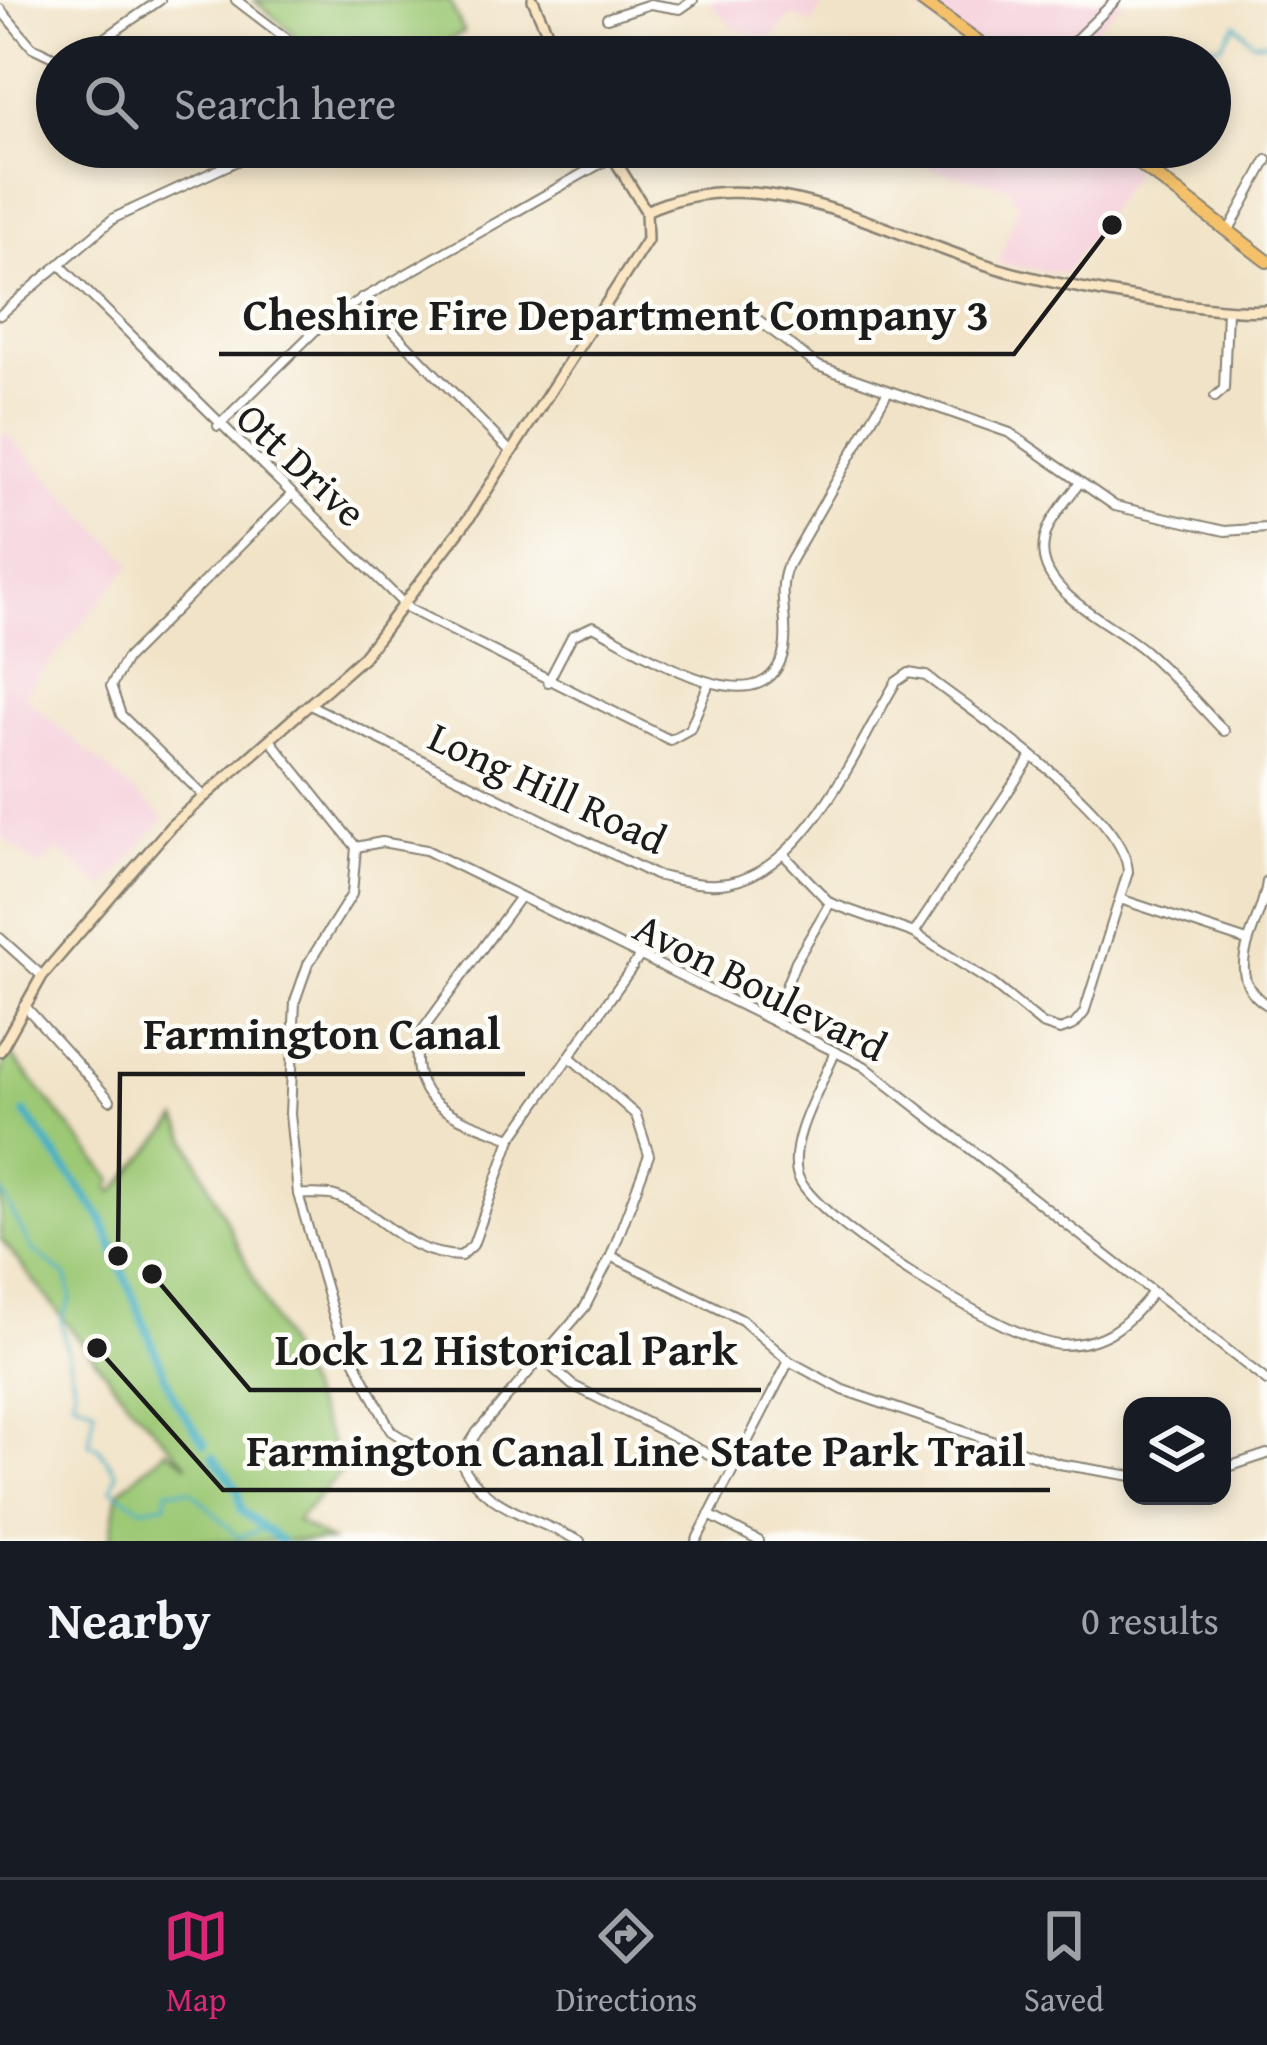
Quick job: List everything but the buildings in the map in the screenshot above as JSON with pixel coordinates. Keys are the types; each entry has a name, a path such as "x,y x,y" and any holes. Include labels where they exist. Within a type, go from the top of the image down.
{"highway":[{"path":"921,0 970,36"},
{"path":"1145,168 1267,261"}],"main road":[{"path":"532,0 548,36"},
{"path":"0,1051 42,976 204,796 363,657 469,518 647,240 646,211 619,168"},
{"path":"646,211 700,192 785,195 1016,273 1228,309 1267,310"}],"street":[{"path":"108,36 160,0"},
{"path":"236,0 283,36"},
{"path":"607,18 650,4 680,9 692,0"},
{"path":"1079,36 1116,0"},
{"path":"0,9 36,49"},
{"path":"1228,232 1267,160"},
{"path":"0,315 114,218 222,168"},
{"path":"218,426 298,343 361,298 582,168"},
{"name":"Ott Drive","path":"59,264 218,426 417,616 670,740 690,729 709,683"},
{"path":"361,298 510,451"},
{"path":"1215,397 1224,389 1228,309"},
{"path":"740,315 758,319 818,366 1010,433 1078,485 1115,506 1225,531 1267,529"},
{"path":"548,682 572,636 593,626 709,683 754,686 777,667 785,639 781,583 888,391"},
{"path":"1078,485 1049,524 1042,542 1044,564 1060,586 1145,651 1224,731"},
{"path":"204,796 121,715 111,686 126,658 292,494"},
{"path":"909,674 926,676 1033,756 1127,854 1120,899 1084,1013 1074,1025 1060,1030 1042,1024 993,984 914,933 830,903 785,856 813,821 896,682 909,674"},
{"name":"Long Hill Road","path":"312,706 655,874 696,884 730,883 785,856"},
{"path":"271,741 356,847 352,894 308,964 295,1001 290,1114 298,1194 337,1327 392,1431 433,1457 460,1459"},
{"path":"914,933 1033,756"},
{"name":"Avon Boulevard","path":"356,847 382,842 426,850 864,1066 1267,1381"},
{"path":"1267,881 1242,962 1245,984 1267,1005"},
{"path":"512,1139 435,1104 420,1085 414,1061 419,1036 519,898"},
{"path":"1120,899 1247,941"},
{"path":"773,1019 796,961 830,903"},
{"path":"0,938 42,976"},
{"path":"298,1194 333,1195 395,1237 439,1256 461,1256 473,1245 512,1139 641,956"},
{"path":"23,1004 110,1100"},
{"path":"835,1052 796,1150 796,1168 802,1188 838,1219 935,1286 1024,1335 1058,1346 1107,1337 1127,1325 1154,1292"},
{"path":"460,1459 477,1432 544,1360 585,1306 642,1180 649,1154 647,1135 622,1100 571,1058"},
{"path":"611,1256 742,1320 789,1361 843,1390 1060,1464 1123,1474"},
{"path":"544,1360 572,1385 734,1467"},
{"path":"696,1541 789,1361"},
{"path":"1231,1466 1267,1454"},
{"path":"460,1459 467,1478 482,1493 580,1541"},
{"path":"709,1515 759,1541"}],"shaded area":[{"path":"708,0 825,0 813,23 791,15 773,36 733,27"},
{"path":"906,0 1124,0 1089,36 955,36"},
{"path":"932,168 1135,170 1065,274 998,263 1018,207 1009,187"},
{"path":"5,432 132,563 23,695 164,818 104,889 57,849 40,867 0,835 0,436"}],"green space":[{"path":"254,0 449,0 464,32 456,36 294,36"},
{"path":"8,1051 113,1180 109,1188 113,1193 178,1119 344,1469 296,1521 330,1541 110,1541 118,1492 166,1450 188,1465 127,1400 0,1238 0,1078"}],"waterway":[{"path":"1227,36 1236,24 1252,41 1267,42"},
{"path":"25,1113 101,1217 175,1400 205,1444"},
{"path":"0,1190 32,1249 67,1277 71,1299 61,1321 75,1390 72,1399 95,1408 89,1444 98,1447 117,1473 112,1490 142,1508 166,1504 167,1490 191,1490 238,1537 263,1529"},
{"path":"213,1456 238,1490 242,1511 281,1541"}],"place":[{"name":"Cheshire Fire Department Company 3","path":"1112,225"},
{"name":"Farmington Canal","path":"118,1256"},
{"name":"Lock 12 Historical Park","path":"152,1274"},
{"name":"Farmington Canal Line State Park Trail","path":"97,1348"}]}
